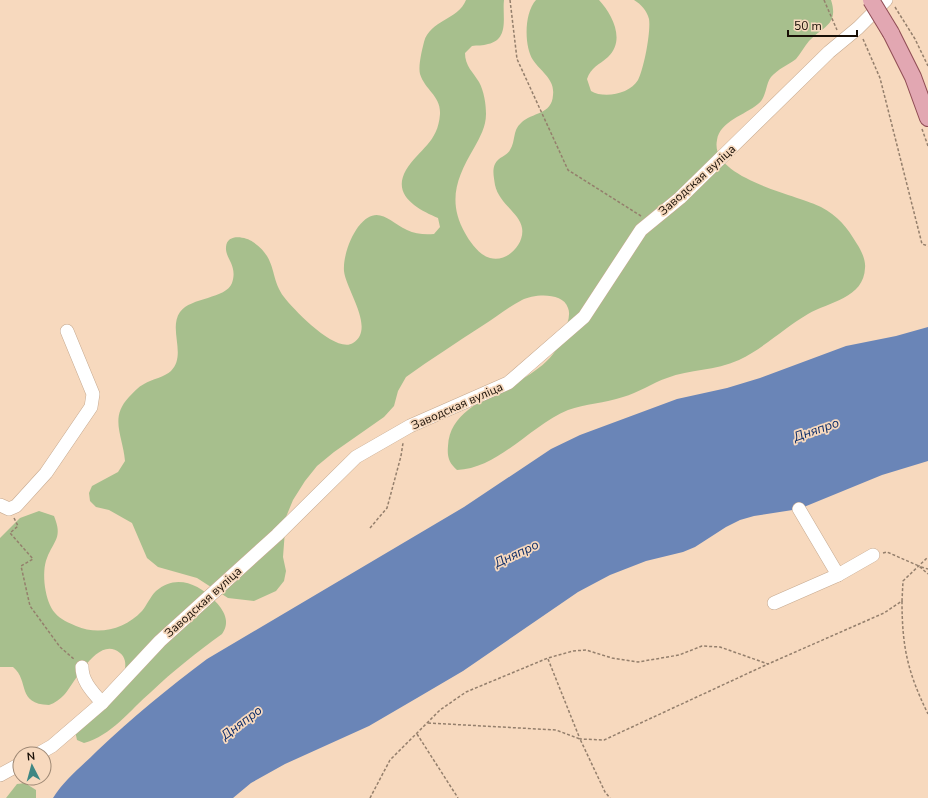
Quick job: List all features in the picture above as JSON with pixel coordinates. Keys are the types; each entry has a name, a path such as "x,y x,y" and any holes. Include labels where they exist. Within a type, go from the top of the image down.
{"main road":[{"path":"871,0 899,28 913,77 928,118"},
{"path":"888,2 928,88"}],"street":[{"name":"Заводская вуліца","path":"52,746 102,703 160,641 277,535 356,456 400,432 508,383 584,317 641,230 691,187 842,40 888,2"},
{"path":"0,505 9,509 16,506 46,473 91,407 93,394 67,331"},
{"path":"799,509 838,575"},
{"path":"774,603 838,575 873,555"},
{"path":"82,667 82,673 86,684 102,703"},
{"path":"0,775 12,768"}],"path":[{"path":"510,0 517,59 568,170 651,222"},
{"path":"824,0 842,40"},
{"path":"888,2 899,28 928,66"},
{"path":"858,28 880,78 922,244 928,246"},
{"path":"370,528 387,508 401,456 403,439 400,432"},
{"path":"18,526 10,533 33,559 22,566 30,606 60,647 82,667"},
{"path":"873,555 887,552 928,569"},
{"path":"928,557 903,581 902,601 902,631 908,667 928,714"},
{"path":"920,566 928,574"},
{"path":"427,723 556,730 580,739 604,740 768,664 884,613 902,601"},
{"path":"370,798 390,760 440,710 466,692 548,658 573,651 586,650 612,658 638,662 679,655 702,646 720,647 768,664"},
{"path":"548,658 580,739 605,792 610,798"},
{"path":"417,733 458,798"}],"green space":[{"path":"466,0 504,0 504,26 500,37 486,45 472,46 465,53 466,62 482,89 486,106 486,119 482,132 459,179 455,200 456,210 469,240 482,254 496,259 503,258 514,251 521,240 522,228 518,218 497,192 493,171 494,166 496,162 507,154 512,147 518,126 525,119 545,110 552,101 553,95 550,80 533,60 528,47 527,21 532,6 536,0 599,0 604,6 615,27 616,43 608,57 593,69 587,79 591,91 603,95 609,95 629,89 638,80 643,68 648,41 649,19 647,13 634,0 831,0 833,15 831,20 809,41 796,59 780,69 771,77 763,98 758,104 728,123 723,128 719,133 717,140 718,154 727,165 741,175 758,184 821,207 842,222 859,246 864,258 865,268 863,278 859,286 844,298 808,314 757,350 739,360 730,364 676,375 661,380 629,395 568,410 554,417 500,455 472,468 457,470 450,462 448,453 448,446 453,427 465,412 521,380 540,367 555,352 565,331 569,311 565,303 560,299 548,296 534,296 522,300 406,377 398,391 394,406 384,417 334,452 317,466 293,500 286,517 283,557 286,571 284,581 276,591 254,601 228,598 197,578 158,567 147,558 132,523 109,510 96,507 90,501 89,493 92,486 118,472 125,461 118,420 123,405 140,387 147,382 168,373 175,365 178,350 176,326 180,312 192,303 223,292 232,283 233,271 227,255 226,247 227,243 233,238 237,237 246,239 261,248 270,262 279,290 284,297 306,320 326,337 346,345 353,343 359,337 362,329 361,319 344,271 348,248 358,227 371,216 377,215 388,219 407,230 417,233 434,234 440,227 438,218 423,211 409,201 402,187 402,179 411,163 432,139 436,132 440,114 438,102 422,80 420,74 421,54 424,42 432,29 457,12"},
{"path":"39,511 54,516 57,523 58,534 45,564 44,579 46,594 52,608 57,615 65,621 85,629 94,630 111,629 120,626 128,622 142,611 156,591 163,586 178,582 194,585 208,594 221,608 226,621 225,630 222,634 159,684 112,729 94,740 84,743 77,740 75,731 125,669 125,660 120,653 112,649 104,650 96,655 88,662 64,695 49,705 39,704 32,701 25,691 18,673 13,667 0,667 0,538 20,518"},
{"path":"15,786 30,786 36,790 36,798 6,798"}],"water":[{"name":"Дняпро","path":"928,327 928,461 882,475 799,509 754,516 740,520 726,527 695,547 683,552 646,561 610,575 578,592 463,671 369,726 285,764 251,783 233,798 53,798 68,779 110,739 150,704 207,659 464,507 551,449 580,435 677,399 727,388 760,378 846,346 896,336"}]}
